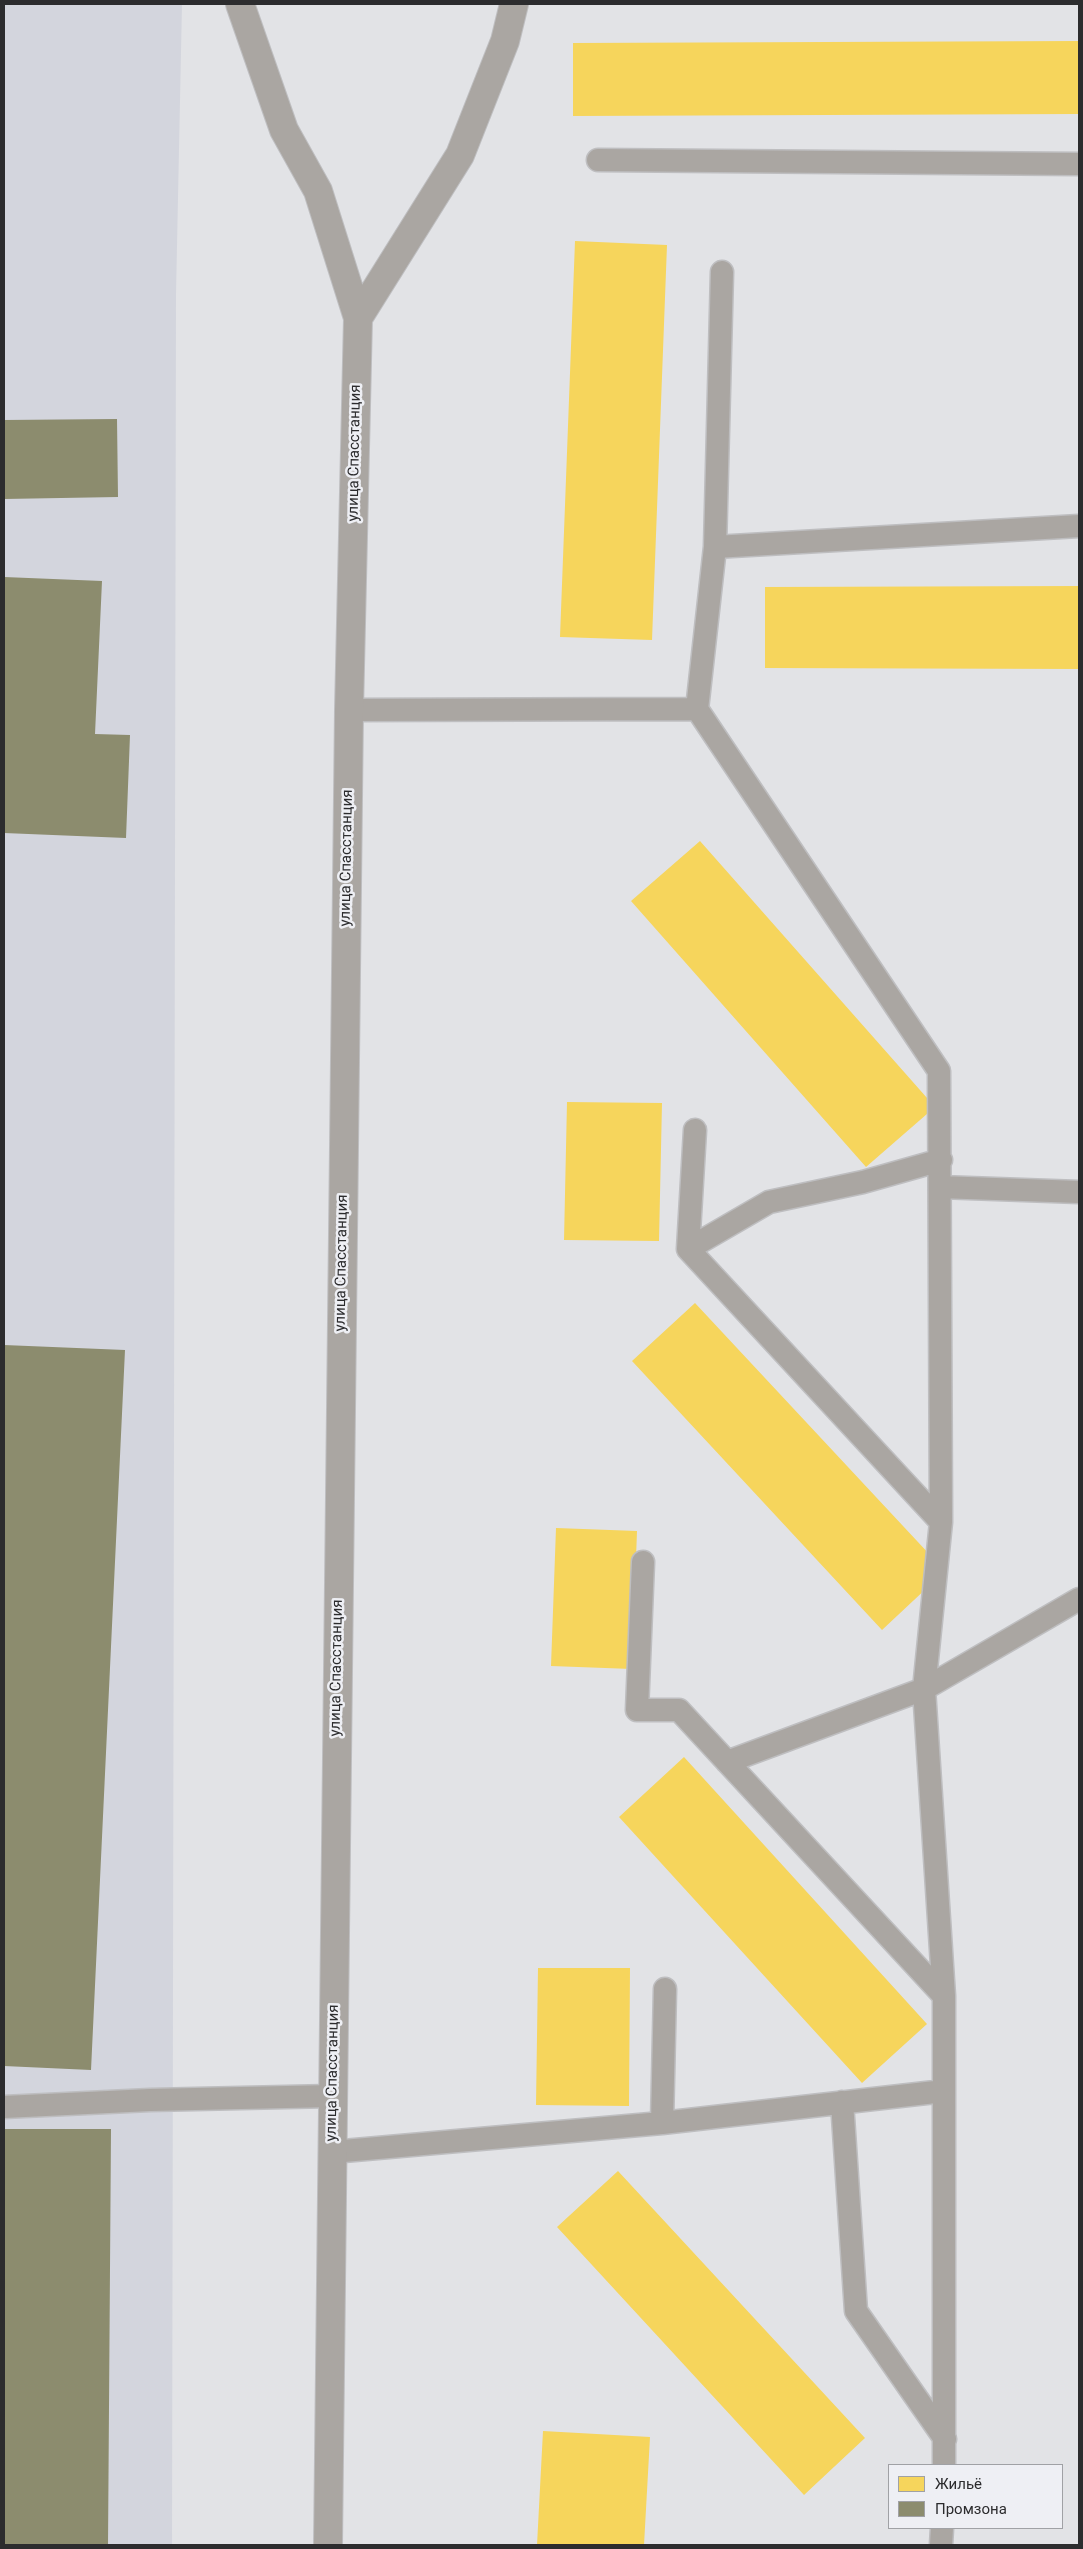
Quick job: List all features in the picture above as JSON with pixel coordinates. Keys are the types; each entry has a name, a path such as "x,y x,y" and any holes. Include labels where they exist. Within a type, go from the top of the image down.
{"street":[{"name":"улица Спасстанция","path":"240,4 284,130 318,191 358,318 349,710 328,2545"},
{"path":"358,318 460,155 505,42 514,4"}],"lane":[{"path":"598,160 1079,164"},
{"path":"722,272 714,547 697,708 940,1071 941,1522 924,1689 944,1996 944,2464"},
{"path":"714,547 1079,526"},
{"path":"349,710 697,708"},
{"path":"695,1130 688,1249 941,1522"},
{"path":"688,1249 769,1202 863,1182 941,1160"},
{"path":"940,1186 1079,1192"},
{"path":"643,1562 637,1710 679,1710 944,1996"},
{"path":"727,1762 924,1689 1079,1599"},
{"path":"662,2123 664,1989"},
{"path":"332,2152 662,2123 944,2091"},
{"path":"4,2107 150,2100 332,2096"},
{"path":"842,2102 856,2311 945,2438"},
{"path":"941,2545 942,2529"}],"shaded area":[{"path":"4,4 182,4 176,294 172,2545 4,2545"}],"building: Жильё":[{"path":"1079,41 1079,114 573,116 573,43"},
{"path":"575,241 667,245 652,640 560,637"},
{"path":"1079,586 1079,669 765,668 765,587"},
{"path":"700,841 935,1107 866,1167 631,901"},
{"path":"567,1102 662,1103 659,1241 564,1240"},
{"path":"695,1303 945,1571 882,1630 632,1361"},
{"path":"556,1528 637,1531 632,1669 551,1666"},
{"path":"684,1757 927,2024 862,2083 619,1817"},
{"path":"538,1968 630,1968 629,2106 536,2105"},
{"path":"618,2171 865,2438 804,2495 557,2227"},
{"path":"543,2431 650,2437 644,2545 537,2545"}],"building: Промзона":[{"path":"117,419 118,497 4,499 4,420"},
{"path":"4,577 102,581 95,734 130,735 126,838 4,833"},
{"path":"4,1345 125,1350 91,2070 4,2066"},
{"path":"4,2129 111,2129 108,2545 4,2545"}]}
